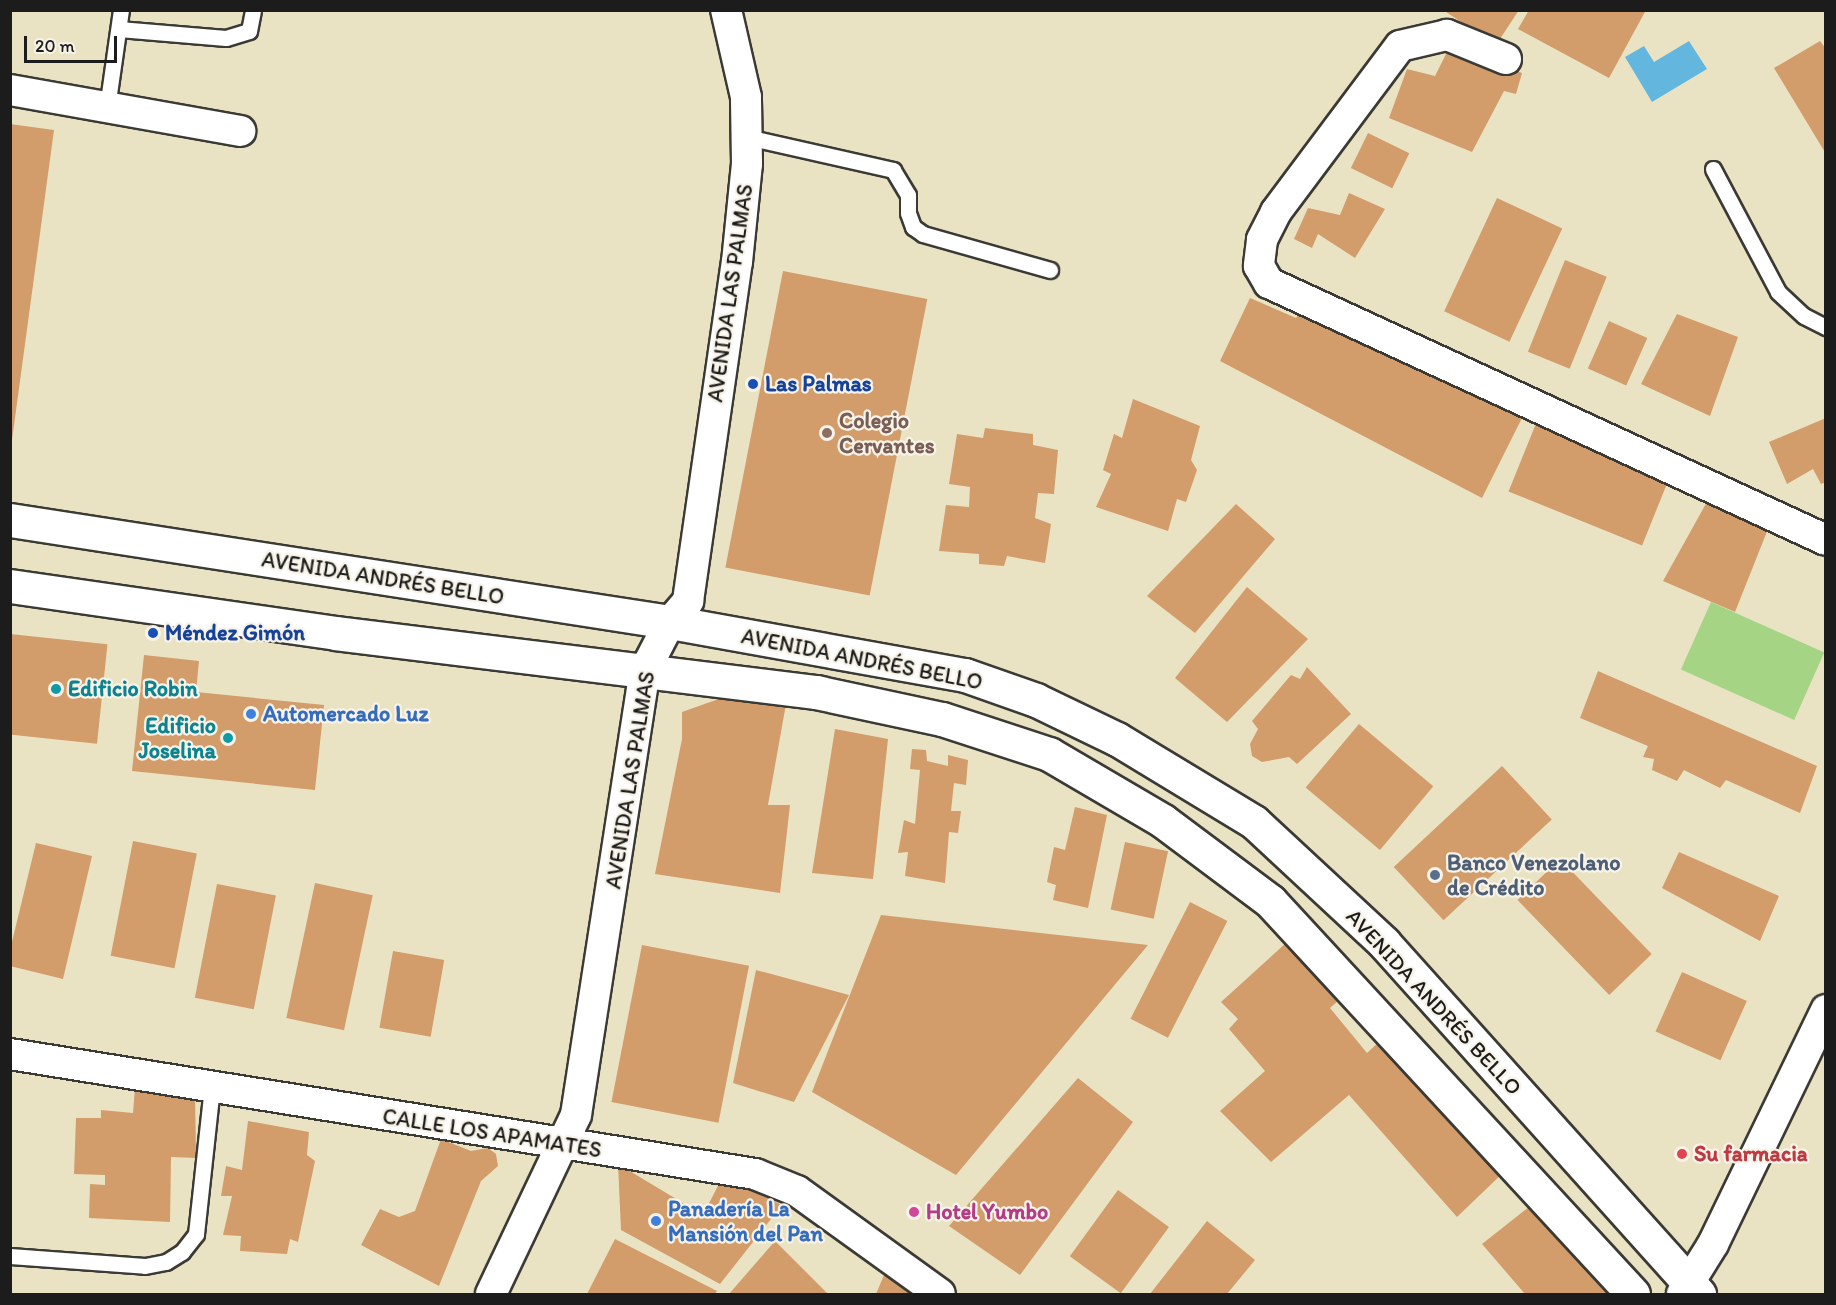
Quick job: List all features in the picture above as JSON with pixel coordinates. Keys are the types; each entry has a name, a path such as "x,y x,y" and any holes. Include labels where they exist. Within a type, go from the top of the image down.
{"street":[{"name":"AVENIDA LAS PALMAS","path":"491,1294 565,1145 576,1115 645,670 670,622 688,601 737,262 747,137 746,97 726,10"},
{"path":"1506,59 1447,35 1400,46 1276,212 1262,240 1259,266 1269,283 1826,540"},
{"path":"10,90 240,131"},
{"name":"AVENIDA ANDRÉS BELLO","path":"10,520 670,622 964,675 997,686 1117,739 1254,822 1384,943 1690,1291"},
{"name":"AVENIDA ANDRÉS BELLO","path":"10,586 335,633 816,692 942,718 1049,754 1114,790 1209,853 1270,901 1634,1294"},
{"path":"1690,1291 1826,1010"},
{"name":"CALLE LOS APAMATES","path":"10,1054 755,1174 786,1186 940,1294"}],"lane":[{"path":"107,108 121,10"},
{"path":"118,29 226,38 249,31 254,10"},
{"path":"747,137 893,170 908,195 908,213 913,227 923,234 1050,270"},
{"path":"1713,169 1778,292 1804,316 1826,327"},
{"path":"10,1256 145,1266 166,1262 182,1252 196,1234 212,1087"}],"green space":[{"path":"1711,602 1824,652 1794,720 1681,670"}],"water":[{"path":"1689,41 1707,69 1652,102 1625,57 1644,46 1654,62"}],"building":[{"path":"1443,10 1519,10 1496,45"},
{"path":"1529,10 1646,10 1609,78 1518,29"},
{"path":"1820,41 1826,49 1826,154 1774,68"},
{"path":"1450,46 1522,73 1516,94 1504,91 1472,152 1389,118 1407,69 1435,76"},
{"path":"10,124 54,130 12,440 10,439"},
{"path":"1368,133 1409,153 1392,188 1351,168"},
{"path":"1349,193 1385,209 1355,258 1318,234 1312,248 1294,239 1308,208 1340,215"},
{"path":"1497,198 1562,228 1509,342 1444,311"},
{"path":"1565,260 1607,277 1570,369 1528,352"},
{"name":"Colegio Cervantes","path":"783,271 927,299 870,596 725,567"},
{"path":"1250,298 1296,318 1300,312 1522,418 1482,498 1220,361"},
{"path":"1677,314 1738,337 1710,416 1641,384"},
{"path":"1609,321 1647,338 1626,386 1588,369"},
{"path":"1133,399 1200,426 1191,460 1197,470 1186,502 1177,499 1168,531 1096,507 1111,474 1103,470 1114,434 1122,438"},
{"path":"1826,418 1826,482 1821,484 1813,469 1787,484 1769,442"},
{"path":"1537,421 1671,475 1642,545 1509,491"},
{"path":"985,428 1033,434 1033,445 1058,450 1054,494 1038,493 1035,518 1051,524 1045,563 1007,556 1004,566 979,564 979,554 939,551 946,505 969,507 970,487 949,484 957,434 983,438"},
{"path":"1708,500 1768,529 1735,612 1663,581"},
{"path":"1236,504 1275,539 1195,633 1147,596"},
{"path":"1247,587 1308,639 1227,722 1175,678"},
{"name":"Edificio Robin","path":"10,634 107,644 97,744 10,735"},
{"name":"Edificio Joselina","path":"144,655 199,661 196,692 324,705 315,790 132,771"},
{"path":"1307,667 1351,714 1297,764 1289,757 1262,762 1252,756 1250,744 1258,729 1252,721 1291,675 1300,679"},
{"path":"1598,671 1817,766 1800,813 1726,780 1720,788 1684,770 1677,781 1652,770 1654,759 1643,757 1648,746 1580,718"},
{"path":"727,696 786,704 768,805 790,805 780,893 655,874 682,739 682,712"},
{"path":"1359,724 1433,786 1380,850 1306,788"},
{"path":"835,729 888,739 873,879 812,873"},
{"path":"912,749 926,750 927,761 948,766 948,755 968,760 966,785 954,783 951,811 961,811 958,833 949,832 945,883 905,876 908,852 898,853 904,820 915,824 920,770 910,769"},
{"path":"1502,766 1552,819 1444,920 1394,867"},
{"path":"1075,807 1107,815 1088,908 1053,900 1056,885 1047,882 1054,847 1065,850"},
{"path":"133,841 197,853 174,968 111,956"},
{"path":"1125,842 1168,851 1154,919 1111,909"},
{"path":"36,843 92,856 63,979 10,966 10,950"},
{"path":"1679,852 1779,896 1760,941 1662,888"},
{"path":"1560,859 1652,954 1609,995 1518,900"},
{"path":"315,883 373,895 344,1030 286,1018"},
{"path":"217,884 276,895 254,1009 195,998"},
{"path":"1190,902 1227,921 1168,1038 1131,1019"},
{"path":"881,915 1148,945 956,1175 812,1092"},
{"path":"1287,942 1340,999 1330,1008 1367,1053 1382,1039 1506,1170 1457,1217 1349,1095 1271,1162 1220,1111 1265,1071 1229,1029 1238,1019 1221,1002"},
{"path":"642,945 749,966 718,1123 611,1102"},
{"path":"393,951 444,960 431,1037 379,1028"},
{"path":"756,970 849,995 794,1102 733,1083"},
{"path":"1682,972 1747,1001 1720,1060 1656,1031"},
{"path":"1078,1078 1133,1122 1020,1275 949,1226"},
{"path":"135,1087 195,1092 196,1158 171,1157 170,1222 89,1218 90,1184 105,1185 105,1175 74,1174 76,1118 101,1118 101,1110 133,1113"},
{"path":"248,1121 309,1132 307,1155 315,1161 298,1242 290,1239 287,1254 240,1251 241,1236 223,1235 232,1196 221,1196 226,1166 242,1170"},
{"path":"441,1139 471,1151 488,1148 496,1154 498,1166 481,1181 439,1286 361,1245 380,1209 399,1217 415,1211"},
{"path":"618,1164 703,1215 723,1176 782,1205 720,1284 621,1230"},
{"path":"1118,1190 1169,1227 1121,1293 1070,1256"},
{"path":"1529,1207 1607,1294 1525,1294 1482,1244"},
{"path":"1207,1221 1255,1260 1227,1294 1150,1294"},
{"path":"615,1239 717,1291 715,1294 587,1294"},
{"path":"775,1241 828,1294 729,1294"},
{"path":"887,1268 915,1294 876,1294"}],"place":[{"name":"Las Palmas","path":"753,384"},
{"name":"Colegio Cervantes","path":"827,433"},
{"name":"Méndez Gimón","path":"153,633"},
{"name":"Edificio Robin","path":"56,689"},
{"name":"Automercado Luz","path":"251,714"},
{"name":"Edificio Joselina","path":"228,738"},
{"name":"Banco Venezolano de Crédito","path":"1435,875"},
{"name":"Su farmacia","path":"1682,1154"},
{"name":"Hotel Yumbo","path":"914,1212"},
{"name":"Panadería La Mansión del Pan","path":"656,1221"}]}
